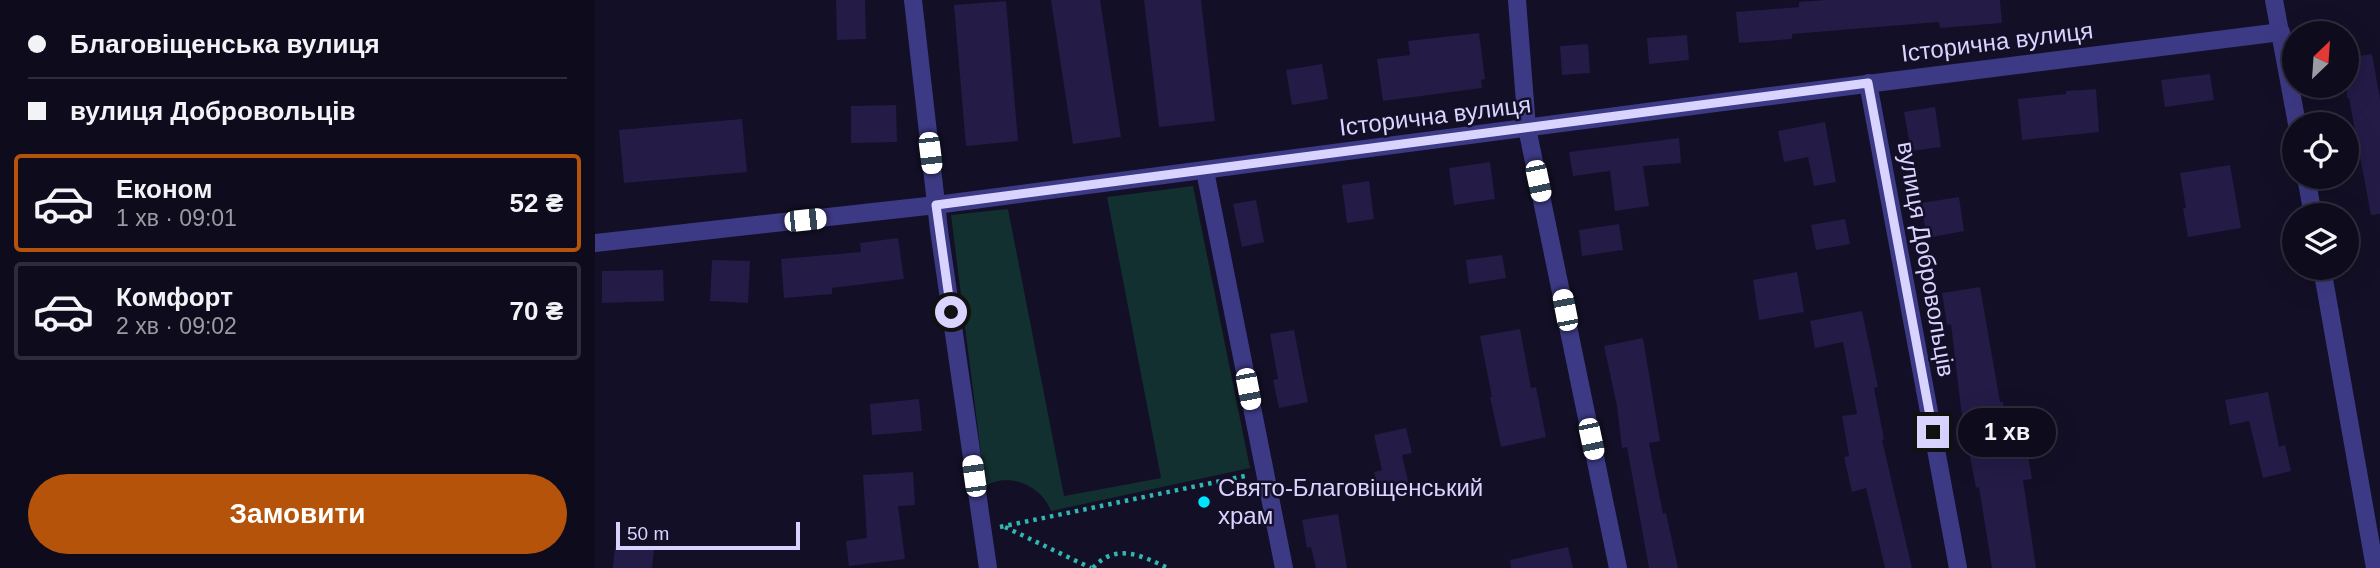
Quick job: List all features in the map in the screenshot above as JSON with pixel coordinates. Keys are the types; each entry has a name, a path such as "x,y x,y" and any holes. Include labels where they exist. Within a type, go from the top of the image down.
{"street":[{"path":"913,0 936,205 988,568"},
{"path":"1517,0 1527,128 1618,568"},
{"path":"2274,0 2295,112"},
{"name":"Історична вулиця","path":"595,243 936,205 1868,83 2281,32"},
{"name":"вулиця Добровольців","path":"1868,83 1958,568"},
{"path":"1205,171 1284,568"},
{"path":"2324,280 2375,568"}],"path":[{"path":"982,530 1264,471"},
{"path":"1005,526 1092,568 1105,557 1129,552 1168,568"}],"green space":[{"path":"1193,186 1250,468 1051,511 1040,494 1023,484 1004,480 985,486 951,215 1008,209 1064,496 1161,478 1107,197"}],"building":[{"path":"836,0 865,0 866,39 837,40"},
{"path":"1051,0 1100,0 1121,137 1073,144"},
{"path":"1144,0 1201,0 1215,121 1159,127"},
{"path":"2000,0 2002,23 1940,28 1939,22 1792,34 1792,39 1739,43 1736,12 1799,7 1799,2"},
{"path":"1006,1 1018,141 966,146 954,5"},
{"path":"1479,33 1485,79 1481,80 1482,88 1383,101 1377,59 1410,55 1408,41"},
{"path":"1687,35 1689,60 1649,64 1647,38"},
{"path":"1588,44 1590,73 1562,75 1560,46"},
{"path":"2372,54 2380,99 2380,214 2371,215 2359,151 2359,112 2352,112 2349,98 2359,98 2359,56"},
{"path":"1322,64 1328,99 1292,105 1286,70"},
{"path":"2210,74 2214,100 2165,107 2161,80"},
{"path":"2096,89 2099,132 2022,140 2018,99"},
{"path":"896,105 897,142 851,143 851,106"},
{"path":"1935,107 1941,147 1911,151 1904,112"},
{"path":"742,119 747,172 624,183 619,130"},
{"path":"1825,122 1836,182 1814,186 1808,157 1784,162 1778,131"},
{"path":"1679,138 1681,163 1643,166 1649,206 1615,211 1610,171 1573,176 1569,152"},
{"path":"1490,162 1495,199 1454,205 1449,168"},
{"path":"2230,165 2241,228 2188,237 2180,173"},
{"path":"1369,181 1374,219 1347,223 1342,185"},
{"path":"1959,197 1964,231 1927,238 1921,203"},
{"path":"1256,200 1264,242 1242,247 1233,204"},
{"path":"1845,219 1850,244 1816,250 1811,225"},
{"path":"1619,224 1623,250 1582,256 1579,230"},
{"path":"898,238 904,279 832,288 832,294 784,298 781,259 861,252 860,243"},
{"path":"1502,255 1506,278 1469,284 1466,260"},
{"path":"712,260 750,261 748,303 710,301"},
{"path":"663,270 664,301 602,303 602,271"},
{"path":"1797,272 1804,312 1759,320 1753,280"},
{"path":"1980,287 2000,402 2003,402 2012,452 2027,450 2032,479 2023,480 2036,568 1992,568 1979,487 1976,488 1961,409 1951,324 1947,325 1942,293"},
{"path":"1862,311 1878,387 1874,388 1884,439 1882,440 1912,568 1885,568 1866,488 1852,492 1844,457 1849,456 1842,416 1857,414 1843,342 1815,348 1810,321"},
{"path":"1520,329 1531,388 1536,387 1546,437 1501,447 1480,336"},
{"path":"1294,330 1308,402 1279,408 1273,380 1278,379 1270,334"},
{"path":"1643,338 1660,441 1649,443 1663,514 1666,513 1678,568 1649,568 1627,447 1622,448 1617,406 1604,346"},
{"path":"2268,392 2279,447 2285,445 2291,471 2263,478 2249,421 2230,425 2225,400"},
{"path":"919,399 922,431 872,435 870,404"},
{"path":"1406,428 1412,453 1402,455 1410,490 1380,496 1374,472 1382,470 1374,435"},
{"path":"913,472 915,505 898,506 905,559 849,566 846,541 867,538 863,475"},
{"path":"1338,514 1347,568 1316,568 1311,547 1307,548 1302,520"},
{"path":"615,546 654,550 652,568 613,568"},
{"path":"1568,547 1573,568 1511,568 1510,560"}],"place":[{"name":"Свято-Благовіщенський храм","path":"1204,502"}],"route":[{"path":"951,312 936,205 1868,83 1933,432"}]}
